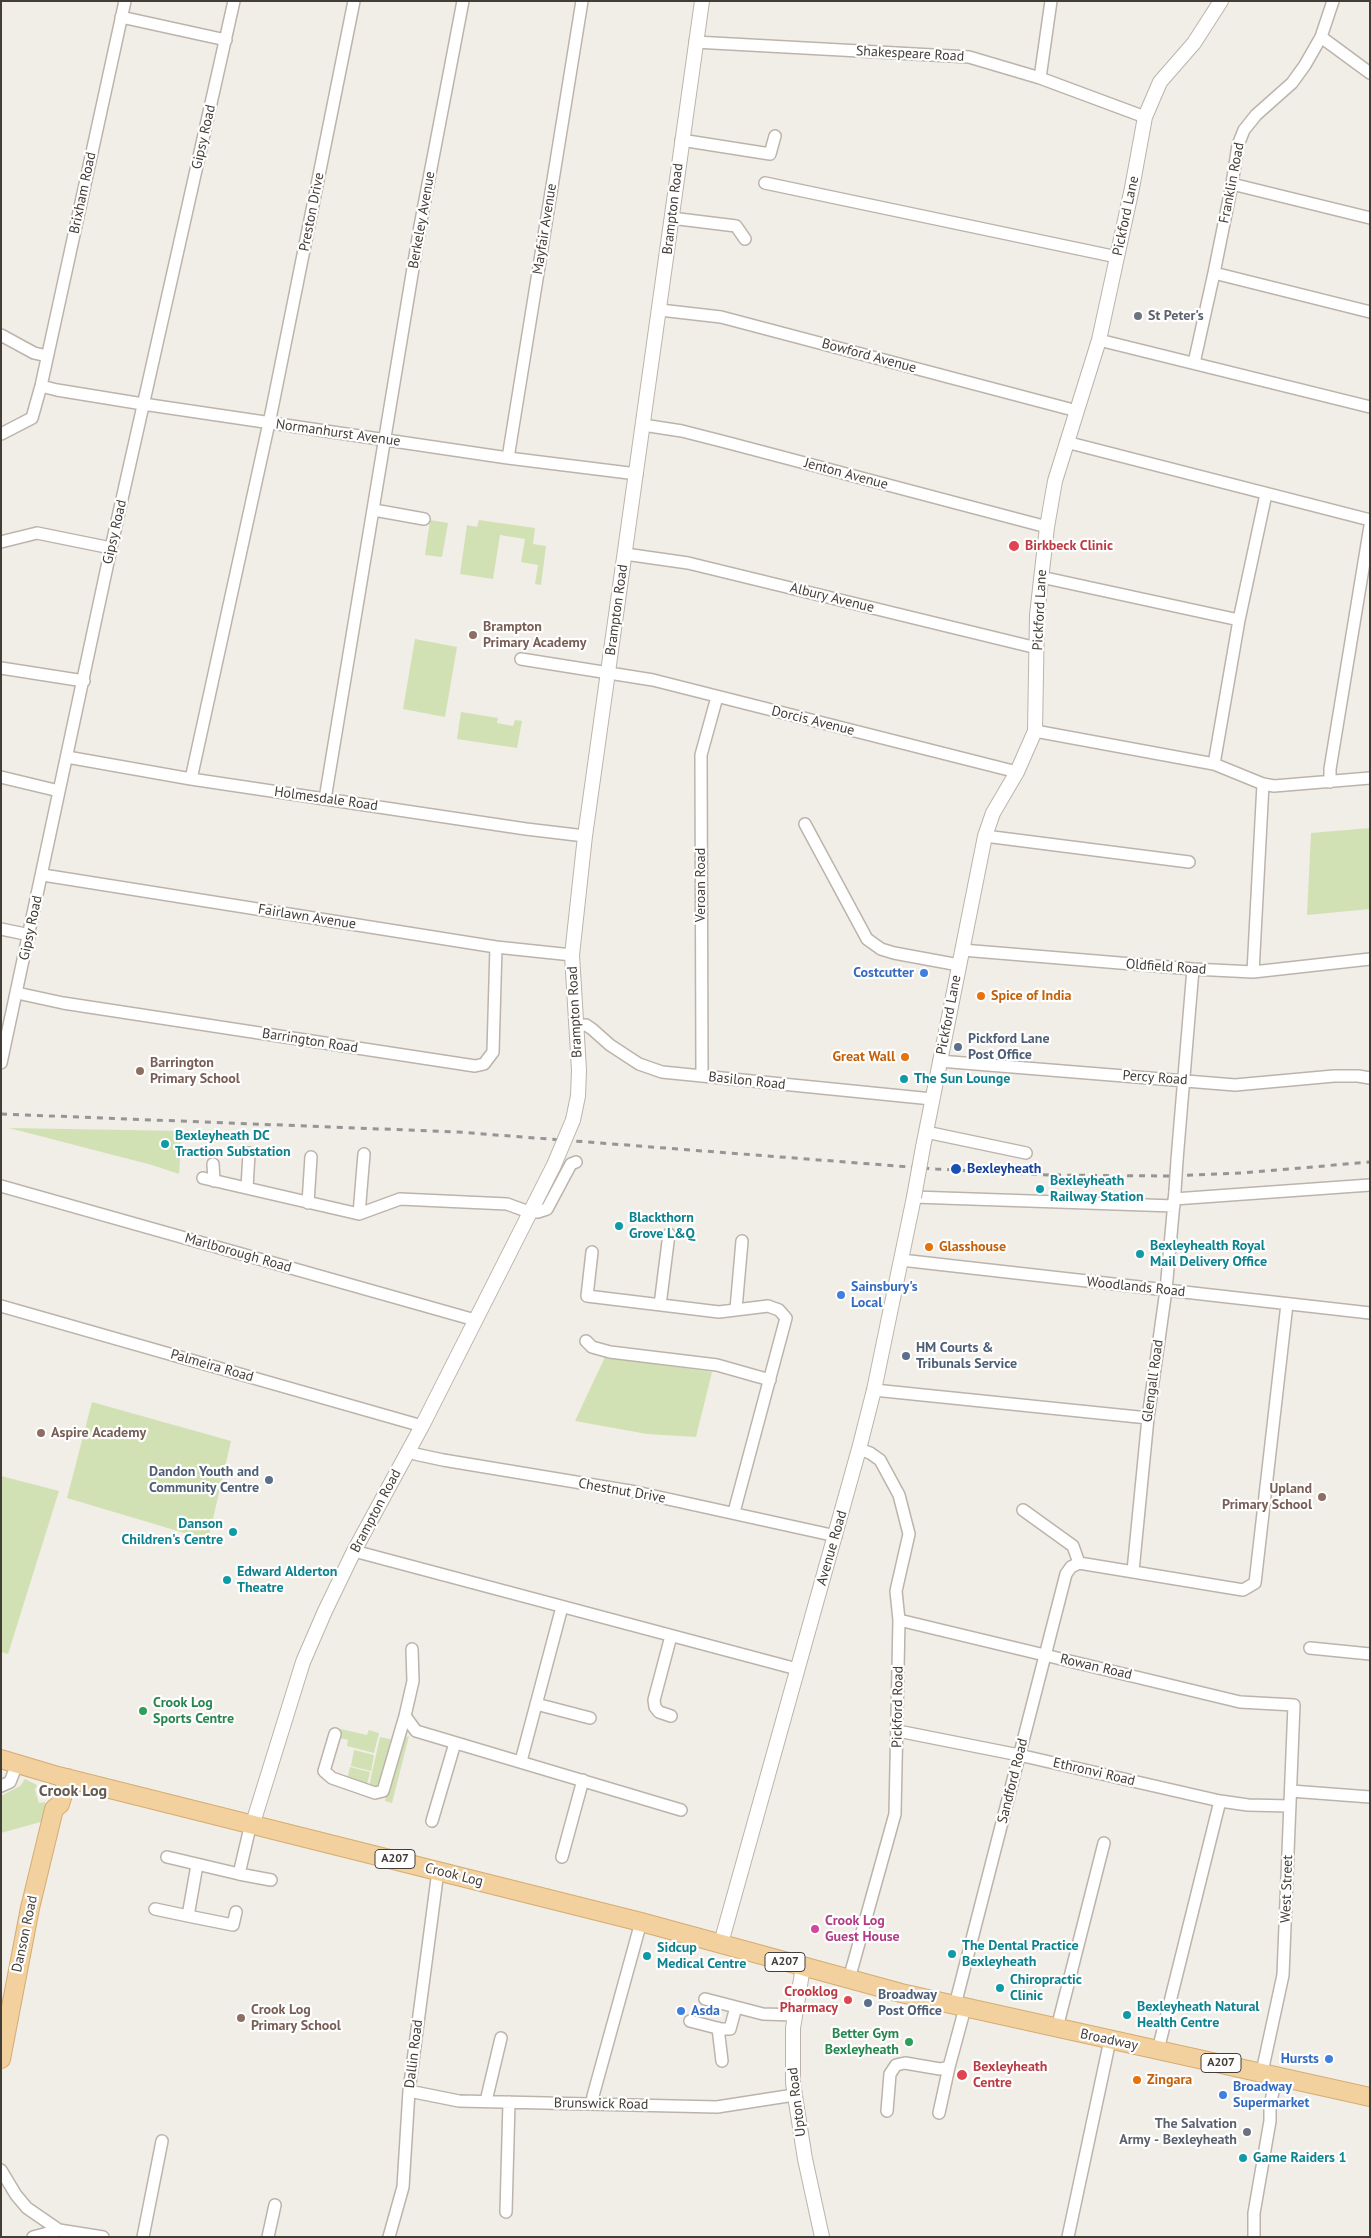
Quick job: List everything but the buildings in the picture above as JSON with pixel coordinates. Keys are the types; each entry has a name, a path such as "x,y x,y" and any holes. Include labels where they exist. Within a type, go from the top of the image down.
{"main road":[{"name":"A207","path":"9,1762 63,1777"},
{"name":"Crook Log","path":"63,1777 641,1922 849,1980"},
{"name":"Danson Road","path":"1,2059 30,1908 54,1809 50,1803 63,1777"},
{"name":"Broadway","path":"849,1980 960,2007 1270,2073 1370,2097"}],"street":[{"name":"Brixham Road","path":"1,434 32,418 41,386 125,1"},
{"name":"Gipsy Road","path":"1,1063 3,1042 17,993 30,935 111,548 234,1"},
{"name":"Preston Drive","path":"191,779 268,422 354,1"},
{"name":"Berkeley Avenue","path":"325,799 420,226 463,1"},
{"name":"Mayfair Avenue","path":"508,458 582,1"},
{"name":"Brampton Road","path":"252,1823 303,1662 354,1551 422,1426 554,1165 572,1120 578,1096 579,1070 572,955 585,836 660,310 681,140 702,1"},
{"path":"1040,78 1051,1"},
{"name":"Pickford Lane","path":"923,1147 985,836 993,813 1017,772 1035,731 1037,615 1047,528 1055,481 1098,340 1117,258 1145,117 1160,82 1194,43 1221,1"},
{"name":"Franklin Road","path":"1194,363 1232,184 1238,145 1244,130 1256,115 1292,83 1305,65 1320,36 1333,1"},
{"path":"121,17 226,40"},
{"path":"1320,36 1370,73"},
{"name":"Shakespeare Road","path":"695,42 969,57 1040,78 1145,117"},
{"path":"681,140 770,154 776,136"},
{"path":"765,183 1117,258"},
{"path":"1232,184 1370,218"},
{"path":"671,218 736,226 745,239"},
{"path":"1214,273 1370,312"},
{"name":"Bowford Avenue","path":"660,310 722,317 1077,411"},
{"path":"1,336 34,353 47,356"},
{"path":"1098,340 1370,407"},
{"name":"Normanhurst Avenue","path":"41,386 143,404 508,458 637,474"},
{"name":"Jenton Avenue","path":"643,426 682,431 1047,528"},
{"path":"1066,442 1370,520"},
{"path":"1214,764 1239,620 1266,494"},
{"path":"374,510 424,519"},
{"path":"1330,782 1333,750 1370,526"},
{"path":"1,542 37,533 111,548"},
{"name":"Albury Avenue","path":"625,554 688,563 1037,648"},
{"path":"1041,577 1239,620"},
{"name":"Dorcis Avenue","path":"521,659 653,680 1017,772"},
{"path":"1,668 84,681"},
{"name":"Veroan Road","path":"702,1076 701,756 717,697"},
{"path":"1035,731 1214,764 1263,784 1274,786 1370,778"},
{"name":"Holmesdale Road","path":"67,757 191,779 526,829 585,836"},
{"path":"1,777 59,791"},
{"path":"1254,972 1263,784"},
{"path":"805,824 867,939 881,949 888,951 959,964"},
{"path":"985,836 1189,862"},
{"name":"Fairlawn Avenue","path":"42,875 496,947 572,955"},
{"path":"1,929 30,935"},
{"name":"Barrington Road","path":"17,993 64,1003 476,1066 484,1064 493,1052 496,947"},
{"name":"Oldfield Road","path":"962,950 1192,969 1254,972 1370,959"},
{"name":"Glengall Road","path":"1133,1571 1148,1418 1166,1290 1192,969"},
{"name":"Basilon Road","path":"576,1026 592,1028 610,1045 639,1064 662,1072 932,1099"},
{"name":"Percy Road","path":"939,1061 1236,1085 1334,1076 1370,1078"},
{"path":"926,1132 1026,1153"},
{"name":"Avenue Road","path":"721,1943 836,1536 874,1390 923,1147"},
{"path":"247,1188 249,1153"},
{"path":"359,1214 364,1154"},
{"path":"308,1203 311,1157"},
{"path":"213,1164 209,1179 359,1214 400,1199 507,1204 529,1212 547,1209 571,1164 576,1162"},
{"path":"914,1196 1174,1199 1370,1185"},
{"name":"Marlborough Road","path":"1,1186 475,1320"},
{"path":"660,1304 669,1234"},
{"path":"736,1310 742,1241"},
{"path":"592,1252 587,1296 719,1312 768,1306 779,1310 786,1318 734,1512"},
{"name":"Woodlands Road","path":"901,1260 1370,1314"},
{"path":"1023,1510 1073,1546 1079,1563 1243,1590 1251,1587 1256,1579 1287,1304"},
{"name":"Palmeira Road","path":"1,1306 422,1426"},
{"path":"586,1341 592,1348 610,1352 717,1365 770,1380"},
{"path":"874,1390 1148,1418"},
{"name":"Pickford Road","path":"849,1980 895,1814 898,1731 898,1620 896,1591 909,1534 899,1495 880,1460 870,1453 859,1449"},
{"name":"Chestnut Drive","path":"408,1450 415,1454 433,1458 636,1492 734,1512 836,1536"},
{"path":"354,1551 562,1608 798,1669"},
{"name":"Sandford Road","path":"939,2113 960,2007 1019,1755 1066,1574 1071,1567 1079,1563"},
{"path":"521,1761 562,1608"},
{"name":"Rowan Road","path":"898,1620 1240,1702 1294,1705"},
{"path":"671,1636 654,1700 655,1707 659,1712 671,1716"},
{"path":"1310,1648 1370,1654"},
{"path":"335,1734 324,1771 332,1778 376,1793 383,1790 413,1681 412,1649"},
{"path":"536,1704 590,1718"},
{"name":"West Street","path":"1254,2237 1254,2213 1270,2121 1270,2073 1283,1975 1292,1791 1294,1705"},
{"path":"404,1716 416,1732 521,1761 681,1810"},
{"name":"Ethronvi Road","path":"898,1731 1019,1755 1220,1801 1248,1805 1290,1806"},
{"path":"432,1821 455,1743"},
{"path":"1,1786 10,1782 9,1762"},
{"path":"562,1857 583,1780"},
{"path":"1292,1791 1370,1797"},
{"path":"1158,2050 1220,1801"},
{"path":"239,1874 252,1823"},
{"path":"1057,2028 1104,1843"},
{"path":"167,1857 271,1880"},
{"path":"188,1916 197,1865"},
{"name":"Dallin Road","path":"389,2237 403,2187 409,2091 438,1871"},
{"path":"155,1909 233,1925 236,1912"},
{"path":"592,2104 641,1922"},
{"name":"Upton Road","path":"803,1967 795,2015 792,2051 794,2095 805,2159 822,2237"},
{"path":"705,1999 763,2014 795,2015"},
{"path":"690,2021 718,2028 730,2028 736,2007"},
{"path":"718,2028 722,2061"},
{"path":"486,2101 502,2038"},
{"path":"1068,2237 1110,2040"},
{"path":"887,2111 890,2074 896,2065 905,2063 940,2069 949,2067"},
{"name":"Brunswick Road","path":"409,2091 459,2101 717,2107 794,2095"},
{"path":"506,2212 509,2102"},
{"path":"143,2237 162,2140"},
{"path":"1,2170 16,2195 27,2208 58,2230"},
{"path":"268,2237 275,2206"},
{"path":"33,2237 58,2230 103,2237"}],"green space":[{"path":"430,520 448,523 442,557 425,555"},
{"path":"479,520 535,528 533,544 546,546 541,585 535,584 538,565 521,562 525,539 500,535 493,579 460,574 467,525 477,527"},
{"path":"415,639 457,647 445,717 403,709"},
{"path":"461,712 498,718 497,723 513,726 515,720 522,721 517,748 457,739"},
{"path":"1370,828 1370,909 1307,915 1311,833"},
{"path":"9,1128 182,1131 179,1174 152,1165"},
{"path":"605,1357 712,1372 696,1437 647,1434 575,1421"},
{"path":"92,1402 231,1441 208,1540 67,1498"},
{"path":"1,1476 59,1491 8,1654 1,1652"},
{"path":"336,1728 367,1735 369,1730 379,1733 374,1753 347,1746 348,1740 340,1738 341,1733 336,1731"},
{"path":"409,1736 392,1803 385,1801 400,1742 403,1742"},
{"path":"380,1737 393,1740 380,1785 374,1788 369,1786"},
{"path":"354,1750 374,1755 371,1771 351,1766"},
{"path":"350,1767 370,1772 367,1785 347,1780"},
{"path":"25,1779 37,1785 35,1790 39,1803 45,1802 44,1821 1,1833 1,1796 20,1786"}],"railway":[{"path":"1,1114 458,1132 936,1169 1049,1175 1166,1176 1242,1173 1370,1162"}],"place":[{"name":"St Peter's","path":"1138,316"},
{"name":"Birkbeck Clinic","path":"1014,546"},
{"name":"Brampton Primary Academy","path":"473,635"},
{"name":"Costcutter","path":"924,973"},
{"name":"Spice of India","path":"981,996"},
{"name":"Pickford Lane Post Office","path":"958,1047"},
{"name":"Great Wall","path":"905,1057"},
{"name":"Barrington Primary School","path":"140,1071"},
{"name":"The Sun Lounge","path":"904,1079"},
{"name":"Bexleyheath DC Traction Substation","path":"165,1144"},
{"name":"Bexleyheath","path":"956,1169"},
{"name":"Bexleyheath Railway Station","path":"1040,1189"},
{"name":"Blackthorn Grove L&Q","path":"619,1226"},
{"name":"Glasshouse","path":"929,1247"},
{"name":"Bexleyhealth Royal Mail Delivery Office","path":"1140,1254"},
{"name":"Sainsbury's Local","path":"841,1295"},
{"name":"HM Courts & Tribunals Service","path":"906,1356"},
{"name":"Aspire Academy","path":"41,1433"},
{"name":"Dandon Youth and Community Centre","path":"269,1480"},
{"name":"Upland Primary School","path":"1322,1497"},
{"name":"Danson Children's Centre","path":"233,1532"},
{"name":"Edward Alderton Theatre","path":"227,1580"},
{"name":"Crook Log Sports Centre","path":"143,1711"},
{"name":"Crook Log Guest House","path":"815,1929"},
{"name":"The Dental Practice Bexleyheath","path":"952,1954"},
{"name":"Sidcup Medical Centre","path":"647,1956"},
{"name":"Chiropractic Clinic","path":"1000,1988"},
{"name":"Crooklog Pharmacy","path":"848,2000"},
{"name":"Broadway Post Office","path":"868,2003"},
{"name":"Asda","path":"681,2011"},
{"name":"Bexleyheath Natural Health Centre","path":"1127,2015"},
{"name":"Crook Log Primary School","path":"241,2018"},
{"name":"Better Gym Bexleyheath","path":"909,2042"},
{"name":"Hursts","path":"1329,2059"},
{"name":"Bexleyheath Centre","path":"962,2075"},
{"name":"Zingara","path":"1137,2080"},
{"name":"Broadway Supermarket","path":"1223,2095"},
{"name":"The Salvation Army - Bexleyheath","path":"1247,2132"},
{"name":"Game Raiders 1","path":"1243,2158"}],"district":[{"name":"Crook Log","path":"73,1791"}]}
